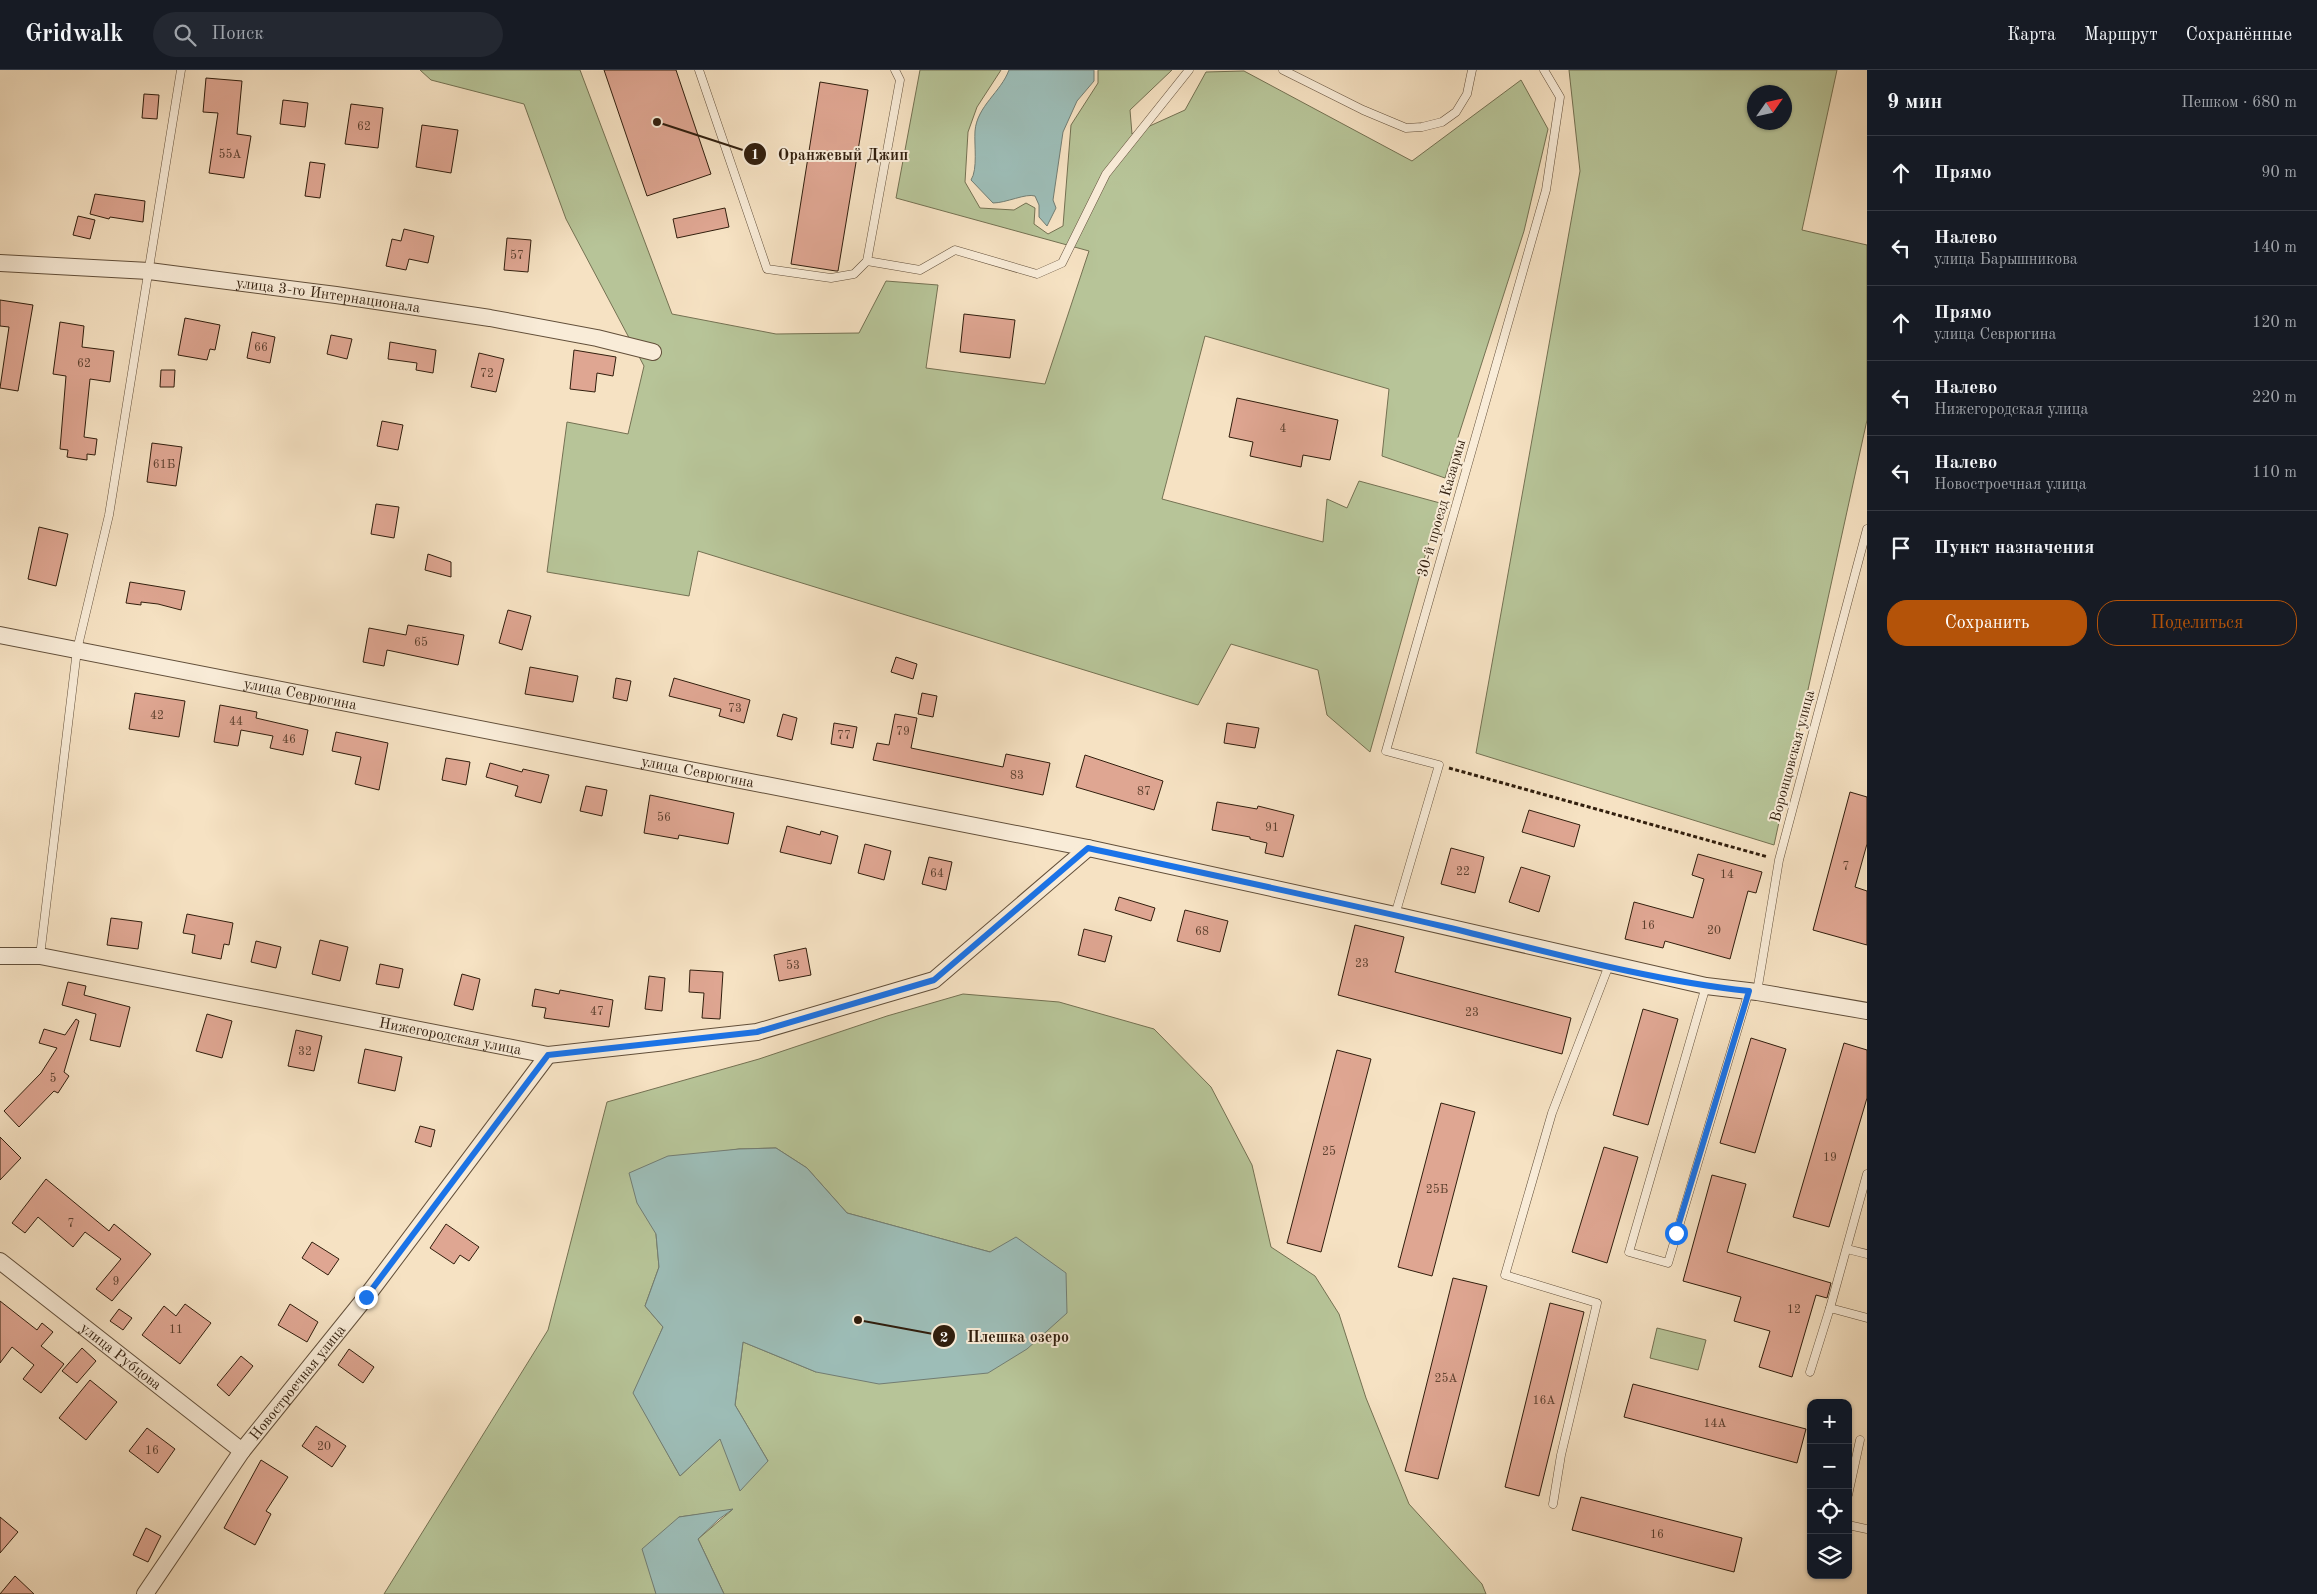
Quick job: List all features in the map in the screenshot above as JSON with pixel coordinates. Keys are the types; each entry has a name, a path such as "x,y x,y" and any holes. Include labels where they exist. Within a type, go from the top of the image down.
{"street":[{"name":"улица 3-го Интернационала","path":"0,263 150,271 490,318 597,338 653,352"},
{"name":"улица Севрюгина","path":"0,635 1088,848 1396,915 1609,966 1706,986 1867,1011"},
{"name":"Нижегородская улица","path":"0,956 40,956 548,1055 757,1032 934,980 1088,848"},
{"name":"Новостроечная улица","path":"145,1594 242,1451 366,1297 548,1055"},
{"name":"улица Рубцова","path":"0,1262 242,1451"}],"lane":[{"path":"40,956 77,650 110,515 181,70"},
{"path":"699,70 767,269 831,278 854,274 867,261 900,80 895,70"},
{"path":"867,261 920,270 955,250 1037,274 1062,263 1106,174 1189,70"},
{"path":"1283,70 1363,110 1406,128 1422,127 1442,122 1456,112 1467,94 1472,70"},
{"name":"30-й проезд Казармы","path":"1439,765 1386,752 1546,190 1560,97 1544,70"},
{"name":"Воронцовская улица","path":"1706,986 1629,1252 1668,1264 1753,992 1779,860 1867,529"},
{"path":"1396,915 1439,765"},
{"path":"1553,1504 1561,1455 1597,1303 1505,1276 1552,1113 1609,966"},
{"path":"1810,1372 1830,1308 1867,1174"},
{"path":"1846,1249 1867,1254"},
{"path":"1830,1308 1867,1318"},
{"path":"1849,1489 1860,1440"},
{"path":"1852,1526 1867,1529"}],"path":[{"path":"1439,765 1779,860"}],"green space":[{"path":"420,70 580,70 672,314 776,334 859,333 886,281 938,285 926,368 1045,384 1089,251 896,198 920,70 1001,70 977,107 968,132 965,182 980,208 1014,210 1026,203 1035,208 1034,224 1048,234 1063,226 1071,125 1098,83 1098,70 1172,70 1130,110 1132,134 1185,110 1206,72 1244,71 1412,161 1521,80 1548,129 1524,231 1445,478 1382,456 1389,389 1205,336 1162,499 1323,542 1327,499 1347,508 1359,481 1440,503 1370,752 1327,715 1318,670 1231,644 1198,705 698,551 689,596 547,572 567,422 628,434 644,366 566,219 524,104 431,80"},
{"path":"1569,70 1837,70 1802,230 1867,245 1867,420 1774,845 1476,753 1580,171"},
{"path":"963,994 1059,1002 1154,1029 1211,1087 1252,1165 1271,1247 1315,1276 1339,1314 1366,1398 1409,1504 1482,1584 1486,1594 724,1594 698,1539 732,1510 679,1517 652,1576 656,1594 384,1594 548,1330 607,1102 759,1059 887,1016","holes":["776,1148 807,1168 847,1213 990,1252 816,1372 743,1342 735,1405 768,1461 720,1439 680,1476 634,1393 663,1327 645,1306 659,1267 656,1234 707,1154 739,1149"]},
{"path":"1657,1328 1706,1340 1698,1370 1650,1358"}],"water":[{"path":"1009,70 1094,70 1094,81 1077,101 1063,132 1053,200 1056,208 1047,226 1039,217 1039,205 1035,196 1031,195 993,203 971,180 975,163 975,131 977,122 980,114 1001,85"},
{"path":"776,1148 807,1168 847,1213 990,1252 1016,1237 1066,1273 1067,1313 1027,1349 988,1373 879,1384 816,1372 743,1342 735,1405 768,1461 740,1491 720,1439 680,1476 633,1393 663,1327 645,1306 659,1267 656,1234 637,1203 629,1173 668,1156 739,1149"},
{"path":"733,1509 719,1519 698,1539 724,1594 656,1594 642,1549 679,1517"}],"building":[{"path":"604,70 676,70 711,174 647,196"},
{"path":"206,78 242,81 237,134 251,136 244,178 209,173 218,113 203,112"},
{"path":"820,82 868,90 838,271 791,264"},
{"path":"144,94 159,95 157,119 142,118"},
{"path":"283,100 308,103 305,127 280,124"},
{"path":"351,104 383,108 378,148 345,144"},
{"path":"422,125 458,130 451,173 416,167"},
{"path":"310,162 325,164 320,198 305,196"},
{"path":"95,194 145,201 143,222 110,217 109,219 90,214"},
{"path":"725,208 729,227 677,238 673,219"},
{"path":"78,216 95,220 90,239 73,235"},
{"path":"404,229 434,236 428,263 409,259 406,270 386,266 392,239 401,241"},
{"path":"507,238 531,240 528,272 504,270"},
{"path":"0,300 33,305 18,391 0,388 9,327 0,326"},
{"path":"964,314 1015,320 1010,358 960,352"},
{"path":"185,318 220,325 215,350 210,349 207,360 178,355"},
{"path":"60,322 84,326 82,347 114,351 110,382 90,379 84,437 97,439 95,455 87,454 87,460 67,457 68,450 60,449 66,376 53,374"},
{"path":"252,332 275,337 270,363 247,358"},
{"path":"331,335 352,339 347,359 327,354"},
{"path":"390,342 436,350 433,373 416,370 417,363 388,359"},
{"path":"574,350 616,357 613,376 597,373 595,392 570,389"},
{"path":"479,353 504,359 496,392 471,387"},
{"path":"161,370 175,370 174,387 160,387"},
{"path":"1237,398 1338,420 1330,460 1303,455 1301,467 1250,456 1253,442 1229,437"},
{"path":"382,421 403,425 398,450 377,446"},
{"path":"152,443 182,447 176,486 147,482"},
{"path":"376,504 399,507 394,538 371,534"},
{"path":"39,527 68,534 56,586 28,579"},
{"path":"428,554 451,562 451,577 425,570"},
{"path":"130,582 185,591 181,610 158,604 141,602 141,605 126,603"},
{"path":"508,610 531,616 522,650 499,643"},
{"path":"408,625 464,635 458,665 387,650 384,666 363,662 369,628 406,635"},
{"path":"896,657 917,664 913,679 891,672"},
{"path":"530,667 578,676 573,702 525,694"},
{"path":"616,678 631,681 627,701 613,698"},
{"path":"674,678 750,700 744,723 719,716 721,709 669,696"},
{"path":"135,693 185,701 179,737 129,729"},
{"path":"922,693 937,696 933,717 918,714"},
{"path":"220,705 257,712 256,718 308,730 303,755 270,748 273,736 241,730 238,746 214,742"},
{"path":"783,714 797,718 792,740 777,736"},
{"path":"895,714 917,718 911,748 1003,767 1006,754 1050,763 1043,795 873,760 877,743 889,745"},
{"path":"834,723 857,727 853,748 831,744"},
{"path":"1227,723 1259,728 1255,748 1224,743"},
{"path":"336,732 388,743 379,790 355,784 361,757 332,751"},
{"path":"1085,755 1163,781 1154,810 1076,787"},
{"path":"446,758 470,762 466,785 442,780"},
{"path":"490,763 522,772 523,769 549,775 541,803 515,796 518,786 486,777"},
{"path":"586,786 607,790 602,816 580,811"},
{"path":"1850,792 1867,797 1867,844 1855,887 1867,891 1867,945 1813,930"},
{"path":"650,795 734,813 728,844 679,835 678,839 644,833"},
{"path":"1217,802 1257,809 1258,806 1294,815 1283,857 1265,853 1267,843 1250,839 1250,837 1212,830"},
{"path":"1529,810 1580,825 1574,847 1522,832"},
{"path":"787,826 820,835 821,831 838,836 831,864 780,852"},
{"path":"865,844 891,851 884,880 858,873"},
{"path":"1451,848 1484,857 1475,893 1441,884"},
{"path":"1698,854 1762,872 1756,893 1748,891 1730,959 1665,941 1663,948 1625,939 1634,902 1693,918 1704,879 1692,875"},
{"path":"929,857 952,862 946,890 922,884"},
{"path":"1521,867 1550,876 1539,912 1509,902"},
{"path":"1119,897 1155,908 1151,921 1115,910"},
{"path":"1185,910 1228,921 1220,952 1177,941"},
{"path":"187,914 233,923 229,945 224,944 221,959 192,953 195,935 183,933"},
{"path":"111,918 142,922 138,949 107,945"},
{"path":"1355,925 1404,937 1395,972 1571,1018 1562,1054 1338,995"},
{"path":"1084,929 1112,936 1105,962 1078,955"},
{"path":"320,940 348,947 340,981 312,974"},
{"path":"256,941 281,947 276,968 251,962"},
{"path":"806,948 811,975 779,981 774,955"},
{"path":"380,964 403,969 399,988 376,984"},
{"path":"690,970 723,972 720,1019 702,1018 704,993 689,992"},
{"path":"462,974 480,979 473,1010 454,1005"},
{"path":"649,976 665,978 662,1011 645,1009"},
{"path":"68,982 86,986 84,995 130,1007 120,1047 90,1040 96,1014 62,1005"},
{"path":"535,989 559,994 560,990 613,1000 609,1027 544,1018 546,1008 532,1006"},
{"path":"1643,1009 1678,1019 1648,1125 1613,1115"},
{"path":"207,1014 232,1021 222,1058 196,1051"},
{"path":"76,1019 79,1021 64,1072 69,1076 58,1093 54,1091 19,1127 4,1111 41,1073 57,1048 39,1043 44,1029 65,1035"},
{"path":"296,1030 322,1036 314,1071 288,1066"},
{"path":"1751,1038 1786,1049 1755,1153 1720,1143"},
{"path":"1844,1043 1867,1050 1867,1098 1829,1227 1793,1217"},
{"path":"365,1049 402,1057 395,1091 358,1083"},
{"path":"1337,1050 1371,1059 1321,1252 1287,1243"},
{"path":"1441,1103 1475,1112 1432,1276 1398,1267"},
{"path":"420,1126 435,1130 431,1147 415,1142"},
{"path":"0,1137 21,1158 0,1180"},
{"path":"1604,1147 1638,1157 1607,1263 1572,1252"},
{"path":"1712,1175 1746,1184 1727,1252 1831,1283 1827,1298 1816,1295 1792,1377 1759,1367 1770,1331 1734,1321 1741,1297 1683,1281"},
{"path":"46,1179 109,1231 114,1224 151,1254 112,1301 96,1289 121,1259 85,1232 73,1247 38,1217 25,1233 12,1223"},
{"path":"446,1224 479,1247 469,1261 460,1255 454,1264 430,1248"},
{"path":"312,1242 339,1259 328,1275 302,1258"},
{"path":"1453,1278 1487,1286 1438,1479 1405,1471"},
{"path":"0,1301 37,1330 42,1323 53,1332 41,1346 64,1364 41,1393 23,1379 34,1365 12,1347 0,1363"},
{"path":"1550,1303 1584,1312 1539,1496 1505,1487"},
{"path":"185,1304 211,1323 180,1364 142,1335 164,1306 176,1316"},
{"path":"290,1304 318,1322 307,1342 278,1325"},
{"path":"119,1309 132,1318 123,1330 110,1321"},
{"path":"82,1348 96,1361 77,1383 62,1371"},
{"path":"349,1349 374,1367 363,1383 338,1365"},
{"path":"241,1356 253,1366 229,1396 217,1385"},
{"path":"90,1380 117,1402 86,1440 59,1418"},
{"path":"1633,1384 1806,1429 1797,1463 1624,1417"},
{"path":"316,1426 346,1446 332,1467 302,1446"},
{"path":"147,1428 175,1449 158,1473 129,1451"},
{"path":"261,1460 288,1477 266,1511 271,1514 255,1545 224,1528"},
{"path":"1581,1497 1742,1538 1734,1572 1572,1530"},
{"path":"0,1517 18,1532 0,1553"},
{"path":"146,1528 161,1536 148,1562 133,1555"},
{"path":"15,1576 34,1594 0,1594"}],"place":[{"name":"Оранжевый Джип","path":"657,122"},
{"name":"Плешка озеро","path":"858,1320"}],"route":[{"path":"366,1297 548,1055 757,1032 934,980 1088,848 1396,915 1609,966 1706,986 1749,991 1676,1233"}]}
